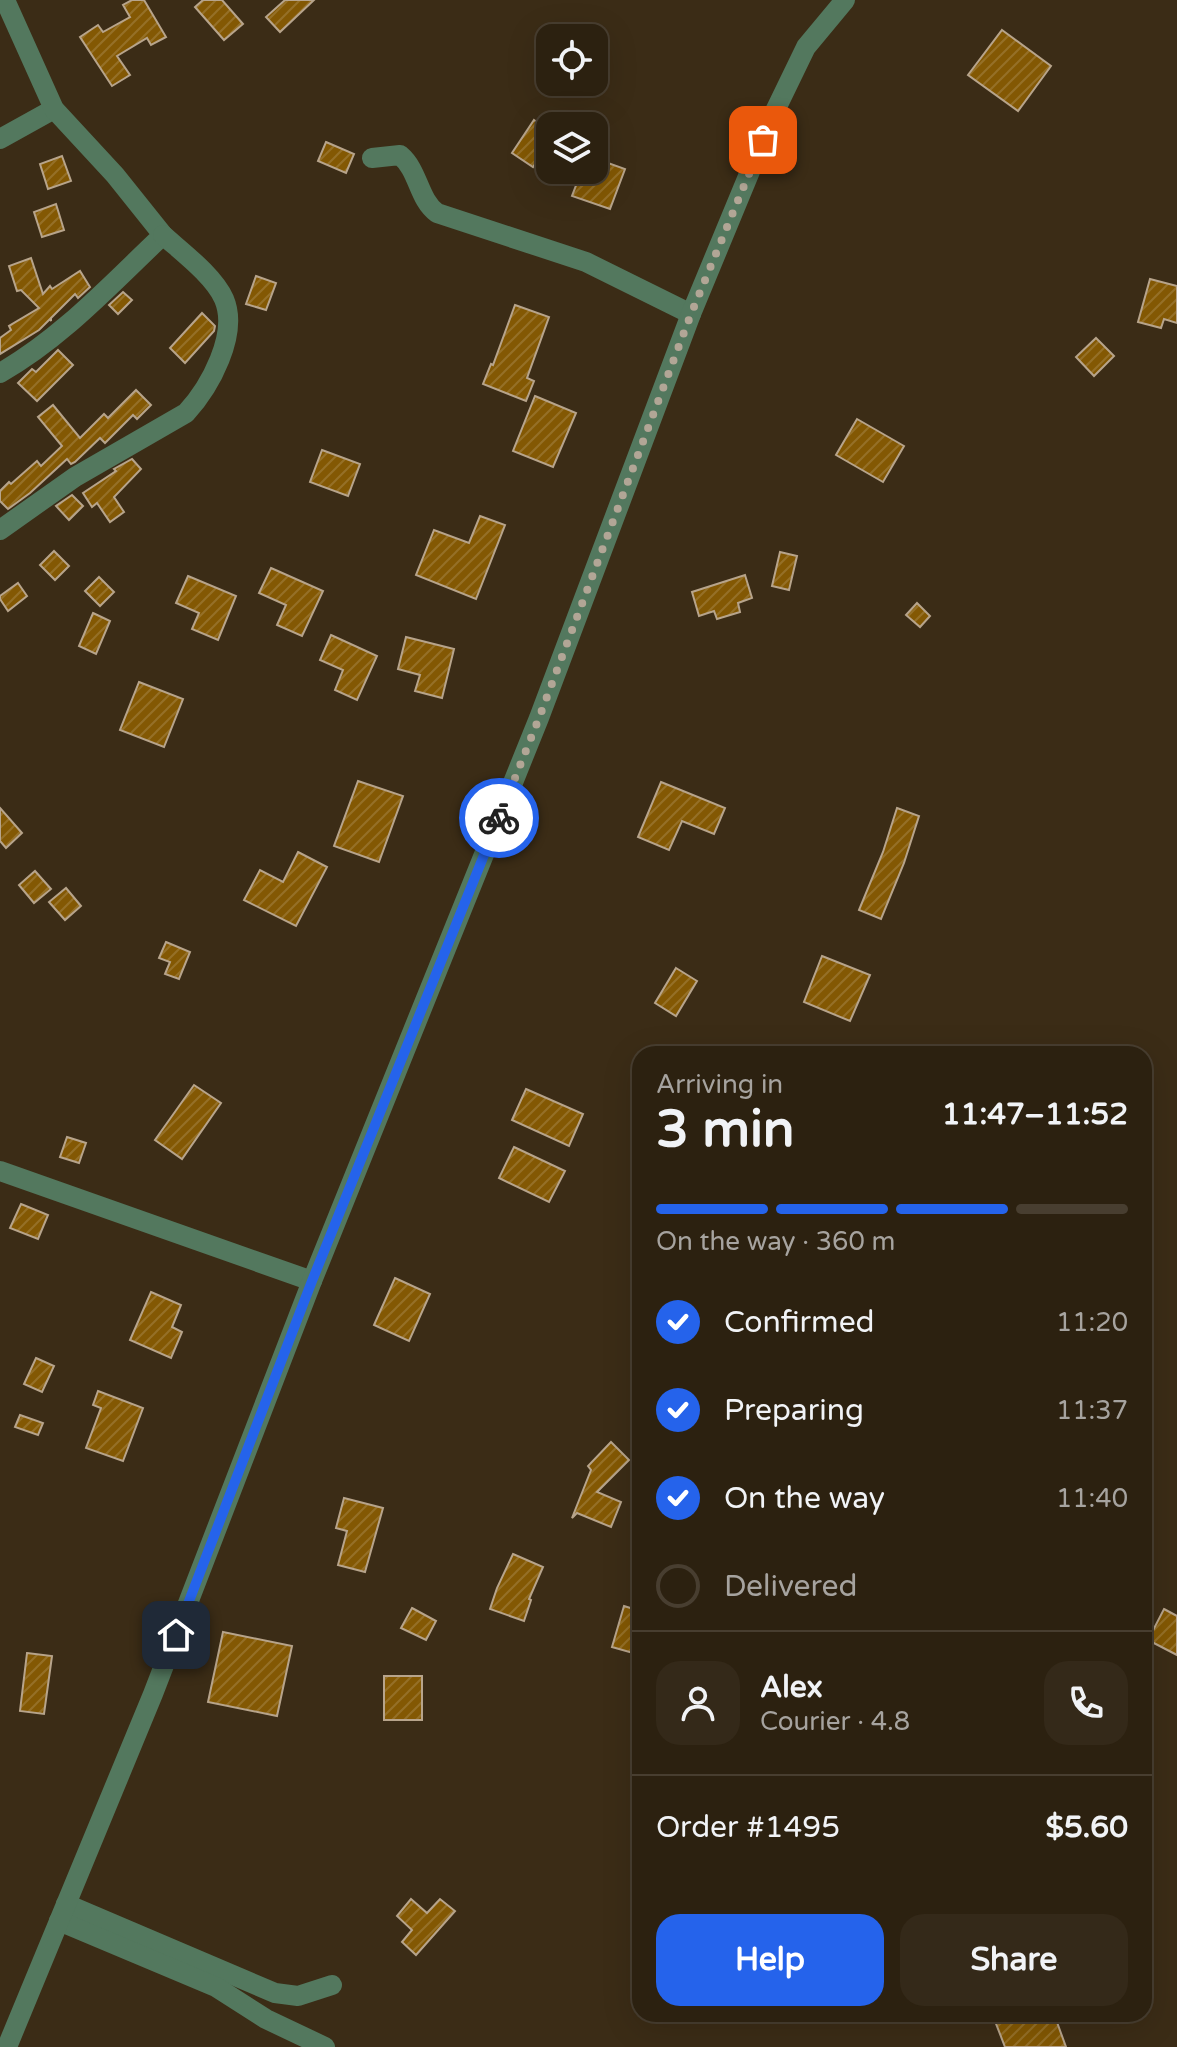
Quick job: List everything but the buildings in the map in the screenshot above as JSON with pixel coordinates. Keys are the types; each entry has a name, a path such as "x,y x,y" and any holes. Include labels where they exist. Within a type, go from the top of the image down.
{"street":[{"path":"0,530 75,477 186,413 210,381 221,356 228,314 223,297 190,259 163,235 115,175 54,109 5,0"},
{"path":"7,2047 153,1694 312,1281 533,733 691,314 775,111 806,47 845,0"},
{"path":"0,139 54,109"},
{"path":"372,158 400,155 405,159 429,207 437,213 586,262 691,314"},
{"path":"0,373 55,334 163,235"},
{"path":"0,1171 312,1281"},
{"path":"63,1912 275,1993 298,1996 332,1985"},
{"path":"63,1912 216,1987 266,2019 325,2047"}],"way so far":[{"path":"499,818 691,314 763,140"}],"route":[{"path":"176,1635 312,1281 499,818"}]}
